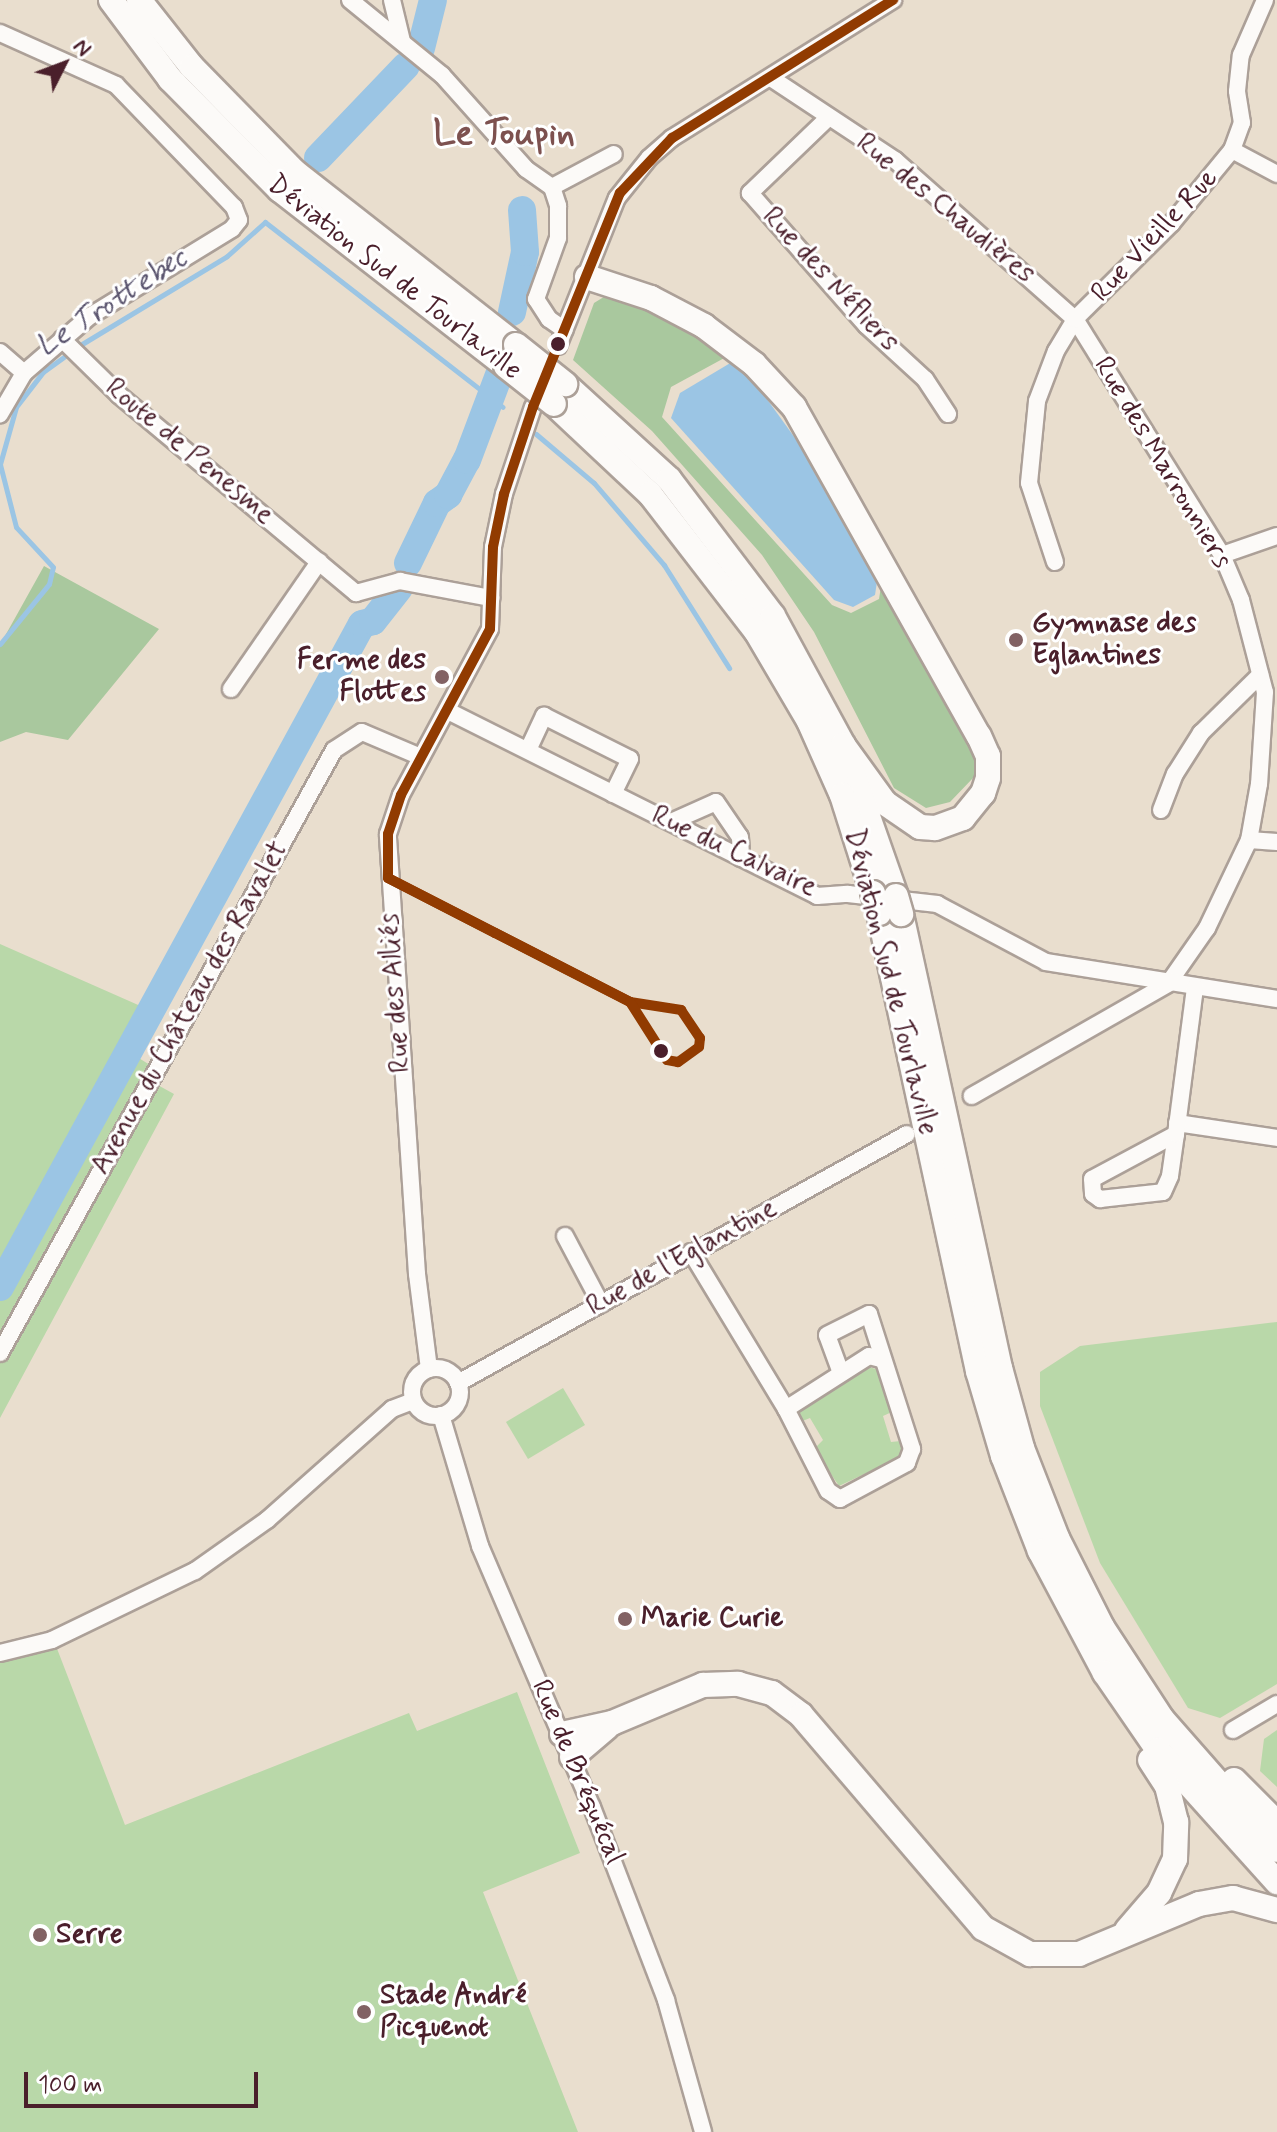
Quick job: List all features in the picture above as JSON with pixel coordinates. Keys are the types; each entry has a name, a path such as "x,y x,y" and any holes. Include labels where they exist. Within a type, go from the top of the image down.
{"highway":[{"name":"Déviation Sud de Tourlaville","path":"111,0 170,79 280,190 511,355"},
{"name":"Déviation Sud de Tourlaville","path":"139,0 192,67 284,162 511,355 650,494 756,631 809,721 887,904 978,1371 1003,1456 1040,1551 1105,1673 1158,1750 1277,1882"},
{"path":"587,277 651,298 704,326 754,364 794,407 979,736 988,756 988,778 983,793 963,818 935,828 920,827 885,803 843,745"},
{"name":"Déviation Sud de Tourlaville","path":"551,398 669,479 739,565 808,675 843,745 887,904 1022,1448 1079,1583 1162,1719 1277,1850"},
{"path":"1079,1583 1112,1621 1168,1703 1277,1823"},
{"path":"1105,1673 1167,1786 1176,1822 1175,1859 1159,1893 1123,1934"},
{"path":"567,1746 612,1723 703,1685 738,1684 772,1693 801,1715 997,1939 1030,1954 1061,1957 1199,1904 1233,1898 1277,1910"}],"street":[{"path":"350,0 411,49 526,169 552,187 558,206 558,238 536,299 549,319 565,330"},
{"path":"392,0 411,49"},
{"path":"558,346 620,193 649,158 893,0"},
{"path":"1265,0 1241,55 1237,91 1242,123 1232,150 1277,174"},
{"path":"0,33 116,85 234,207 239,220 232,229 90,316 24,373 0,414"},
{"name":"Rue des Chaudières","path":"771,78 895,160 1075,319"},
{"name":"Rue des Néfliers","path":"829,117 750,193 866,325 925,379 948,414"},
{"name":"Rue Vieille Rue","path":"1075,319 1171,224 1232,150"},
{"path":"552,187 614,154"},
{"name":"Rue des Marronniers","path":"1055,562 1029,483 1037,401 1056,351 1075,319 1222,555 1241,600 1260,675 1271,692 1249,840 1207,928 1168,984"},
{"name":"Route de Penesme","path":"62,339 78,357 356,593 400,581 491,598"},
{"path":"0,352 24,373"},
{"name":"Rue des Alliés","path":"429,1369 388,878 392,823 421,757 485,642 493,547 504,494 551,398"},
{"path":"1222,555 1277,536"},
{"path":"231,689 319,562"},
{"path":"1161,810 1175,774 1201,733 1260,675"},
{"name":"Rue du Calvaire","path":"448,711 817,896 937,904 1046,962 1168,984 1277,999"},
{"path":"528,750 544,716 630,759 613,794"},
{"name":"Avenue du Château des Ravalet","path":"0,1353 334,750 362,732 421,757"},
{"path":"671,822 716,802 740,837 741,858"},
{"path":"1249,840 1277,842"},
{"path":"972,1096 1168,984"},
{"path":"1195,987 1176,1128 1163,1192 1100,1199 1093,1194 1092,1179 1176,1128 1277,1138"},
{"name":"Rue de l'Eglantine","path":"458,1383 907,1134"},
{"path":"565,1236 601,1304"},
{"path":"691,1252 786,1409 828,1491 845,1498 907,1463 911,1454 881,1359 874,1319 864,1313 827,1335 841,1373"},
{"path":"786,1409 869,1356 881,1359"},
{"path":"429,1369 443,1369 458,1383 457,1403 441,1415 422,1411 413,1401 413,1385 429,1369"},
{"path":"0,1653 52,1640 195,1571 267,1520 392,1409 413,1401"},
{"name":"Rue de Bréquécal","path":"441,1415 480,1546 567,1746 666,2000 703,2132"},
{"path":"1233,1730 1277,1704"}],"green space":[{"path":"607,295 636,303 728,356 671,387 662,417 832,605 851,613 879,599 883,574 976,754 974,777 950,802 926,808 894,788 814,632 762,555 652,431 573,360 594,303"},
{"path":"44,566 159,629 68,740 26,732 0,742 0,645"},
{"path":"0,944 145,1008 129,1052 150,1065 145,1078 174,1094 0,1418"},
{"path":"1277,1322 1277,1684 1220,1718 1188,1708 1100,1563 1040,1406 1040,1372 1080,1346"},
{"path":"864,1365 881,1371 894,1411 883,1416 891,1442 901,1441 904,1449 896,1459 839,1486 814,1449 823,1440 810,1418 800,1422 795,1407"},
{"path":"563,1388 585,1425 528,1459 506,1422"},
{"name":"Stade André Picquenot","path":"56,1646 125,1825 409,1713 417,1731 517,1692 580,1853 483,1892 578,2132 0,2132 0,1660"},
{"path":"1277,1730 1277,1787 1260,1771 1264,1739"}],"water":[{"path":"732,362 759,388 795,438 878,575 875,595 853,607 834,600 671,418 680,393"}],"waterway":[{"path":"421,48 433,0"},
{"path":"318,158 406,66"},
{"path":"512,312 525,252 522,210"},
{"path":"77,347 227,256 265,222 503,407"},
{"name":"Le Trottebec","path":"0,644 49,584 53,567 16,527 0,464 16,407 43,372 69,353"},
{"path":"408,563 437,503 448,495 467,460 499,375"},
{"path":"536,434 594,483 664,565 729,668"},
{"path":"0,1287 362,624 373,621 399,588"}],"transit line":[{"path":"388,878 388,834 401,795 490,629 493,547 504,494 533,407 620,193 672,138 893,0"},
{"path":"388,878 630,1002 495,933 388,878"},
{"path":"630,1002 681,1010 700,1038 699,1047 678,1062 667,1060 630,1002"}],"place":[{"name":"Gymnase des Eglantines","path":"1016,640"},
{"name":"Ferme des Flottes","path":"442,677"},
{"name":"Marie Curie","path":"625,1619"},
{"name":"Serre","path":"40,1935"},
{"name":"Stade André Picquenot","path":"364,2012"}],"district":[{"name":"Le Toupin","path":"504,135"}]}
